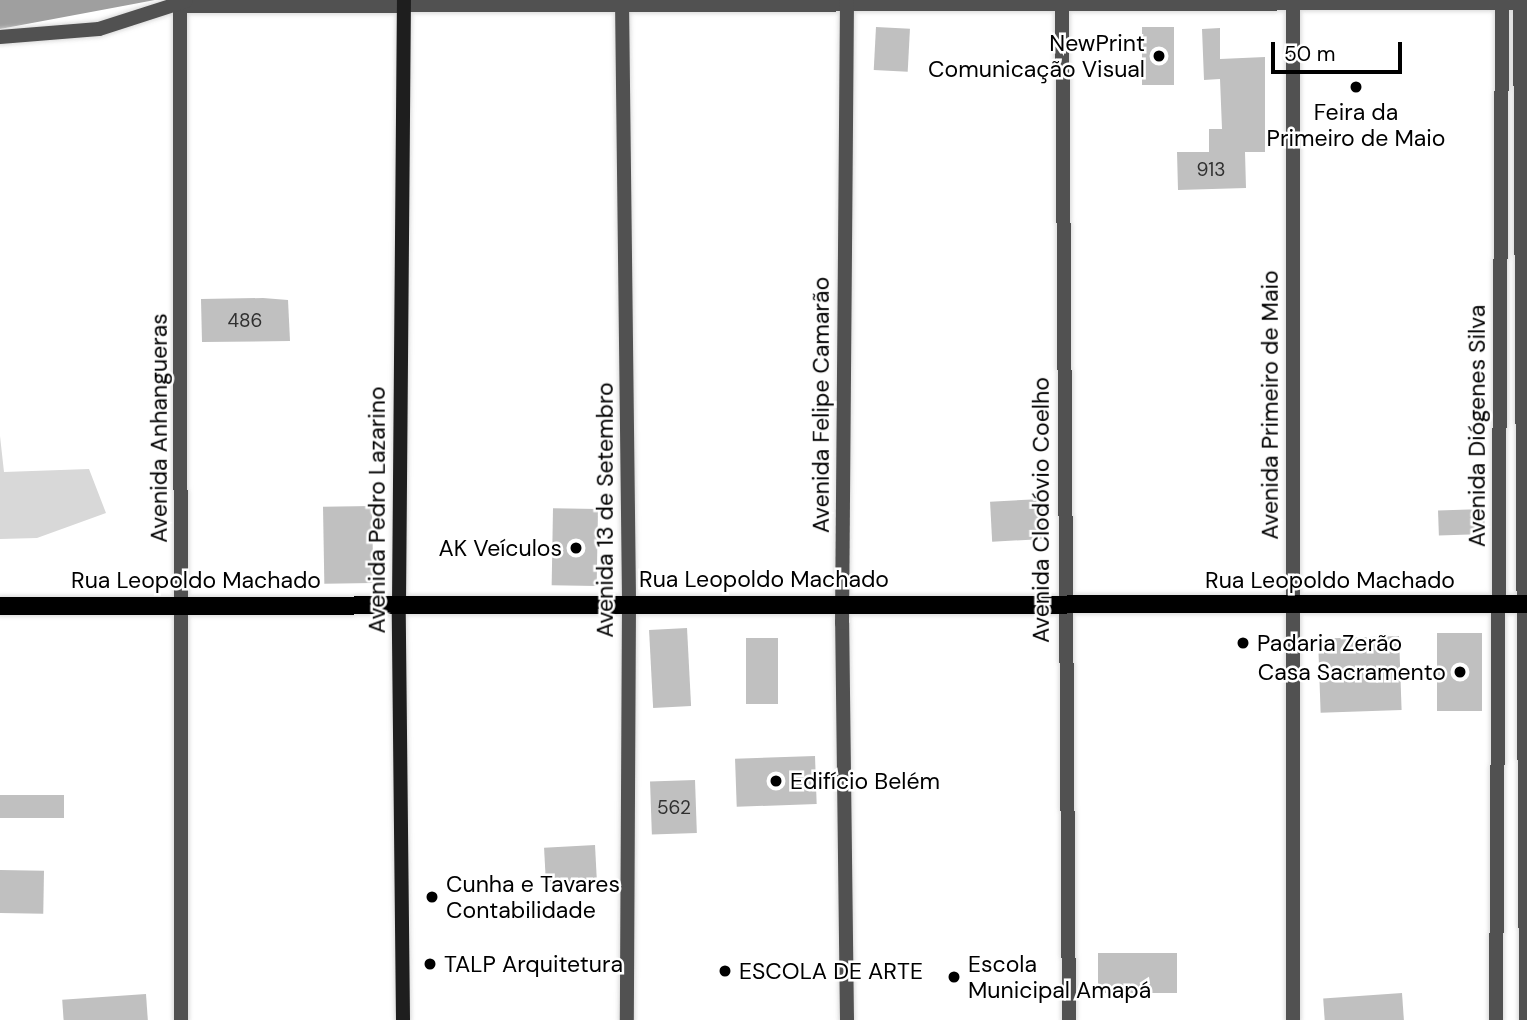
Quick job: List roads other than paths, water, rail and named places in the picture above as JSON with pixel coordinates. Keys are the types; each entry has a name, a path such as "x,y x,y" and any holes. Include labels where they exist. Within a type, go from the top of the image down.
{"main road":[{"name":"Avenida Pedro Lazarino","path":"403,1020 399,604 404,2"},
{"name":"Rua Leopoldo Machado","path":"0,606 182,603 842,603 1064,606 1527,604"}],"street":[{"name":"Avenida Diógenes Silva","path":"1496,1020 1502,1"},
{"path":"0,37 99,29 182,2 1523,2"},
{"name":"Avenida Anhangueras","path":"181,1020 182,2"},
{"name":"Avenida 13 de Setembro","path":"622,2 629,603 627,1020"},
{"name":"Avenida Felipe Camarão","path":"847,2 842,603 847,1020"},
{"name":"Avenida Primeiro de Maio","path":"1293,2 1293,1020"},
{"name":"Avenida Diógenes Silva","path":"1523,2 1527,604 1526,1020"},
{"name":"Avenida Clodóvio Coelho","path":"1062,3 1064,606 1069,1020"}],"place":[{"name":"NewPrint Comunicação Visual","path":"1159,56"},
{"name":"Feira da Primeiro de Maio","path":"1356,87"},
{"name":"AK Veículos","path":"576,548"},
{"name":"Padaria Zerão","path":"1243,643"},
{"name":"Casa Sacramento","path":"1460,672"},
{"name":"Edifício Belém","path":"776,781"},
{"name":"Cunha e Tavares Contabilidade","path":"432,897"},
{"name":"TALP Arquitetura","path":"430,964"},
{"name":"ESCOLA DE ARTE","path":"725,971"},
{"name":"Escola Municipal Amapá","path":"954,977"}]}
